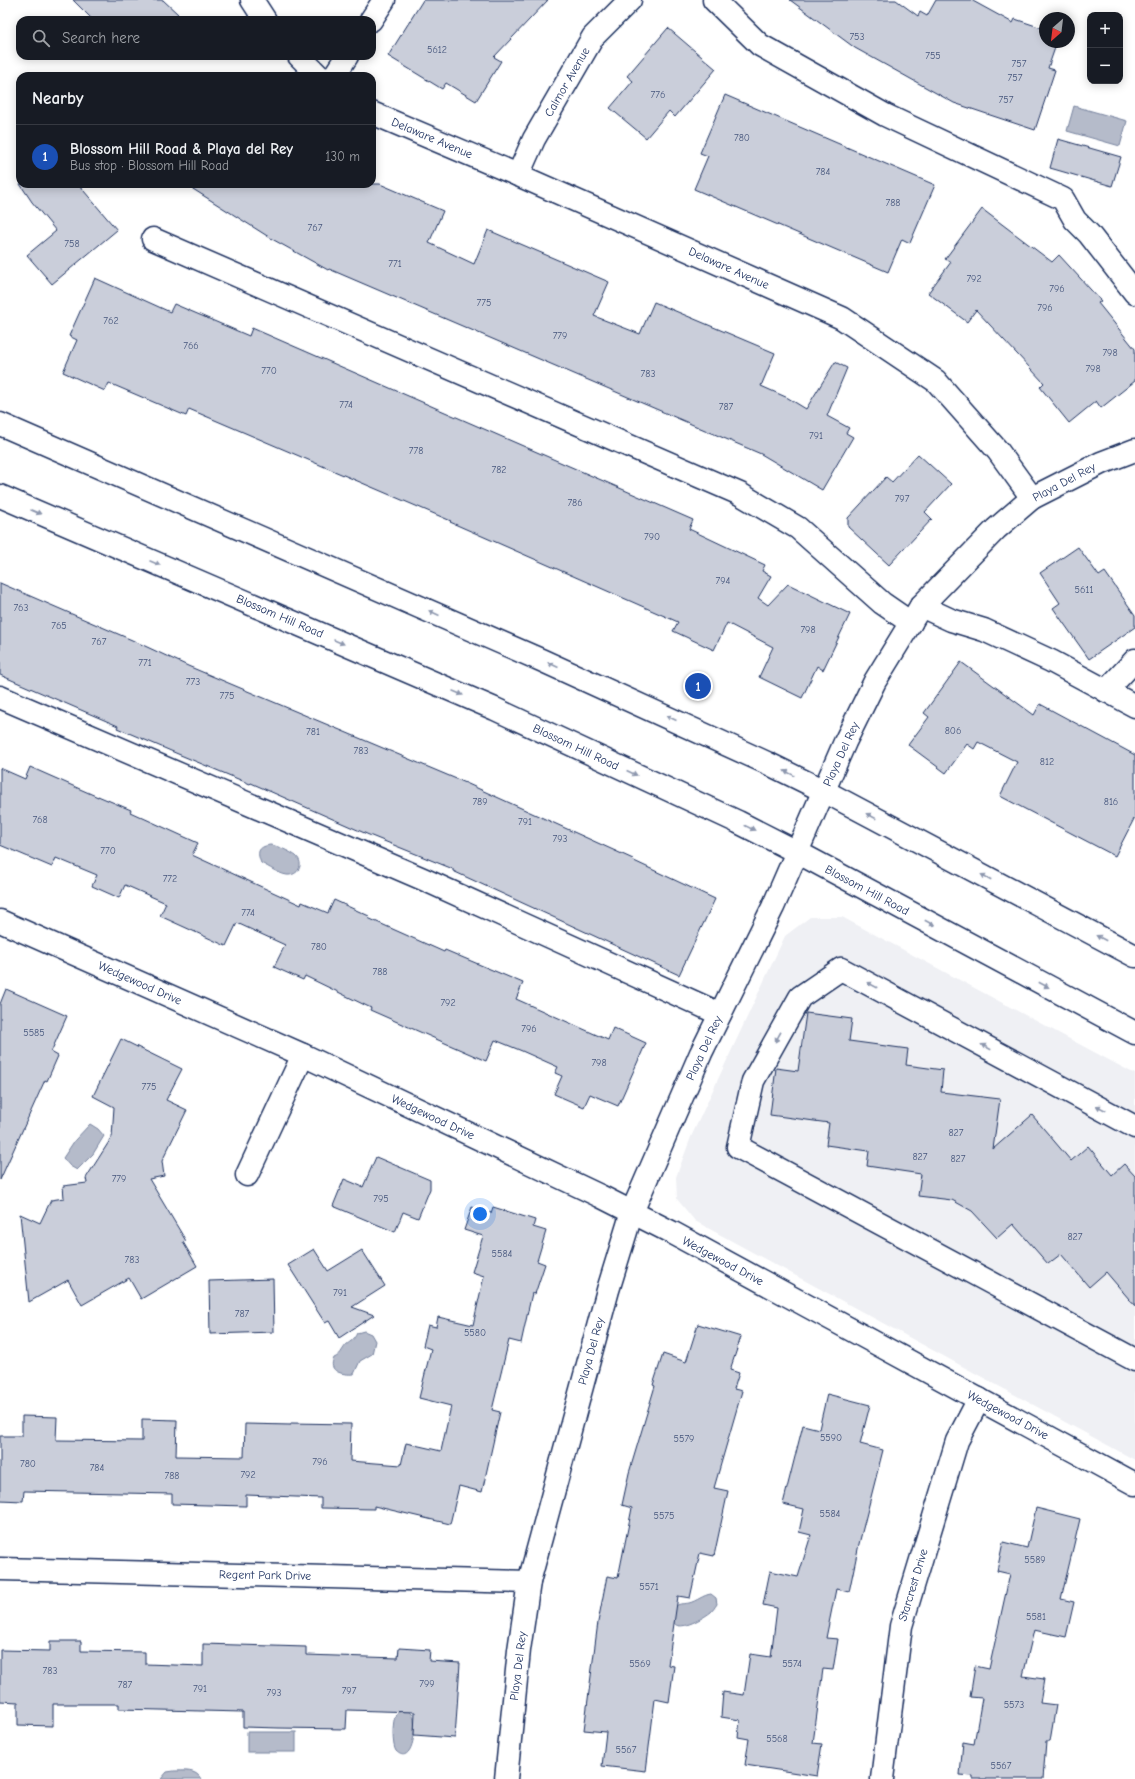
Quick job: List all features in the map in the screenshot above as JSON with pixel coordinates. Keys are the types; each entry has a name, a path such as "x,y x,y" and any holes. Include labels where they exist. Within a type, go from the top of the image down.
{"street":[{"path":"252,0 262,16"},
{"path":"374,16 384,0"},
{"name":"Calmor Avenue","path":"518,175 534,139 593,37 630,0"},
{"path":"714,0 760,45 885,115 1063,199 1075,220 1089,234 1135,293"},
{"path":"302,60 315,72"},
{"path":"337,72 344,60"},
{"name":"Delaware Avenue","path":"376,115 518,175 842,318 936,381 998,451 1032,498"},
{"path":"153,239 740,494 770,510 798,528 882,603 916,614 951,620 984,630 1051,662 1135,706"},
{"path":"0,424 548,663 688,726 824,791 1135,956"},
{"name":"Playa Del Rey","path":"506,1779 519,1650 529,1582 608,1290 632,1212 700,1053 773,907 824,791 875,681 916,614 996,529 1032,498 1101,463 1135,450"},
{"name":"Blossom Hill Road","path":"0,496 495,709 797,852 1135,1033"},
{"path":"1106,691 1135,660"},
{"path":"0,696 423,879 720,1014"},
{"name":"Wedgewood Drive","path":"0,921 303,1055 632,1212 1135,1484"},
{"path":"1135,1127 841,969 800,997 753,1081 738,1147 1135,1360"},
{"path":"247,1175 303,1055"},
{"name":"Starcrest Drive","path":"882,1779 900,1626 957,1441 979,1399"},
{"name":"Regent Park Drive","path":"0,1570 529,1582"}],"shaded area":[{"path":"810,917 842,917 1135,1074 1135,1460 695,1221 677,1199 676,1177 691,1137 785,936"}],"water":[{"path":"1074,106 1127,121 1120,146 1067,131"},
{"path":"270,845 290,852 299,859 300,866 297,872 287,875 277,872 261,863 259,856 260,849"},
{"path":"90,1124 98,1129 104,1136 93,1154 77,1170 70,1166 63,1158 75,1140"},
{"path":"364,1331 371,1334 375,1341 372,1354 360,1361 354,1374 337,1372 332,1363 334,1358 340,1354 357,1333"},
{"path":"711,1594 716,1598 717,1604 711,1612 703,1618 684,1626 675,1624 673,1617 676,1606 692,1602"},
{"path":"401,1711 408,1711 412,1714 414,1719 413,1742 407,1754 402,1755 396,1751 393,1733 396,1714"},
{"path":"247,1732 296,1732 296,1752 247,1752"},
{"path":"167,1772 193,1772 201,1779 161,1779"}],"building":[{"path":"73,0 163,0 178,14 176,16 89,16"},
{"path":"423,0 548,0 494,57 501,61 476,101 446,83 442,89 388,56"},
{"path":"790,0 896,0 918,16 920,12 927,16 936,0 971,0 1013,23 1015,19 1039,27 1039,48 1055,48 1048,68 1055,70 1035,130 954,103 855,48"},
{"path":"668,28 716,69 675,117 669,111 646,138 610,108 633,81 627,76"},
{"path":"725,95 935,185 910,243 902,239 888,272 694,189 708,156 700,153"},
{"path":"1058,139 1121,157 1112,186 1050,168"},
{"path":"376,184 380,184 443,211 429,243 474,264 488,230 609,282 594,316 640,334 654,302 775,353 761,386 788,398 806,409 835,362 847,368 827,416 849,428 846,433 853,437 822,490 761,454 329,269 328,270 272,239 191,188 376,188"},
{"path":"23,188 81,188 117,230 52,284 27,255 56,231 32,202"},
{"path":"982,209 1052,262 1059,255 1101,301 1098,303 1135,349 1135,381 1101,408 1096,401 1069,423 1040,387 1044,383 976,310 967,322 928,293 951,262 945,259"},
{"path":"95,278 170,312 174,304 249,336 252,328 693,520 689,529 765,565 762,571 771,576 758,598 768,605 788,584 850,614 823,670 817,666 802,698 759,677 773,647 727,623 714,650 673,631 678,622 450,522 451,521 264,441 189,409 186,416 109,383 105,391 63,372 77,340 69,336"},
{"path":"918,454 951,484 925,512 932,519 889,565 848,527 848,518 886,477 892,482"},
{"path":"1078,547 1099,576 1105,572 1135,615 1135,627 1089,659 1053,608 1060,603 1040,573"},
{"path":"0,583 188,666 466,783 633,859 632,860 715,899 679,975 453,871 453,869 117,728 118,726 0,675"},
{"path":"961,662 1034,715 1040,704 1135,755 1135,817 1115,856 1000,796 1017,762 978,742 974,749 967,744 946,773 908,745 929,717 924,713"},
{"path":"30,767 131,810 130,812 198,843 192,855 301,905 302,902 328,913 334,900 369,916 368,918 444,952 445,950 523,983 516,999 608,1040 613,1028 646,1043 618,1106 590,1094 584,1107 554,1094 562,1076 555,1073 558,1067 495,1040 486,1061 370,1010 371,1008 305,976 303,980 274,967 285,945 237,923 226,946 160,916 166,903 125,885 119,898 92,886 97,875 56,858 52,867 0,845 0,768 25,779"},
{"path":"6,989 67,1016 51,1052 58,1056 47,1081 45,1080 0,1180 0,1004"},
{"path":"806,1013 852,1019 849,1041 908,1049 906,1065 943,1070 941,1092 1000,1099 993,1149 1032,1115 1071,1161 1088,1146 1112,1175 1124,1164 1135,1176 1135,1306 1106,1272 1089,1287 1061,1254 1048,1264 1013,1224 997,1238 972,1211 952,1200 918,1196 921,1174 867,1166 869,1151 826,1145 829,1123 770,1115 776,1068 798,1071"},
{"path":"121,1039 182,1069 166,1100 187,1110 162,1161 164,1176 149,1179 186,1241 183,1242 197,1266 141,1299 129,1278 82,1305 68,1280 29,1302 20,1214 40,1223 51,1200 64,1198 63,1186 87,1183 86,1178 112,1137 114,1107 93,1096"},
{"path":"376,1157 430,1180 430,1189 418,1218 403,1212 395,1232 333,1206 344,1179 363,1187"},
{"path":"472,1207 491,1213 493,1207 535,1220 533,1227 546,1231 537,1261 545,1264 535,1294 532,1293 521,1343 509,1340 492,1410 500,1412 482,1492 459,1486 450,1524 374,1506 374,1509 321,1508 321,1498 246,1495 246,1506 172,1504 172,1494 24,1491 23,1501 0,1500 0,1436 22,1436 22,1416 57,1417 56,1440 142,1441 142,1419 177,1420 176,1456 244,1457 245,1424 291,1425 291,1423 351,1424 350,1461 401,1465 406,1443 441,1451 451,1406 419,1398 431,1349 423,1346 428,1325 436,1327 438,1317 473,1325 484,1276 472,1272 483,1236 464,1230"},
{"path":"314,1249 328,1271 362,1250 385,1286 352,1307 374,1315 339,1338 329,1321 325,1323 288,1265"},
{"path":"273,1279 274,1332 210,1334 209,1281"},
{"path":"698,1324 741,1337 730,1370 739,1373 734,1389 742,1391 714,1488 728,1491 714,1556 700,1553 690,1598 678,1596 668,1665 674,1666 669,1702 655,1699 646,1771 602,1766 606,1732 584,1730 598,1622 607,1576 618,1578 632,1508 622,1505 629,1473 663,1354 686,1362"},
{"path":"827,1394 870,1405 860,1444 883,1450 859,1544 849,1592 836,1589 826,1638 838,1639 833,1670 823,1669 813,1743 822,1744 817,1776 745,1765 749,1739 738,1737 740,1720 721,1717 723,1692 744,1695 750,1654 771,1657 777,1608 763,1605 770,1571 798,1577 811,1535 799,1532 804,1509 783,1504 803,1425 819,1429"},
{"path":"1036,1508 1080,1519 1061,1599 1074,1602 1066,1637 1034,1630 1023,1676 1044,1679 1040,1703 1056,1705 1050,1741 1046,1741 1043,1779 973,1779 973,1776 960,1775 963,1742 974,1744 982,1698 970,1697 975,1666 989,1669 1010,1574 997,1571 1003,1542 1027,1548"},
{"path":"50,1641 81,1641 81,1651 145,1652 145,1664 203,1666 203,1644 306,1647 306,1655 398,1658 399,1648 430,1650 429,1661 460,1663 455,1738 414,1735 415,1712 347,1710 346,1729 279,1728 243,1727 243,1712 119,1709 119,1704 53,1704 53,1726 18,1725 18,1702 0,1701 0,1650 50,1651"}],"place":[{"name":"Blossom Hill Road & Playa del Rey","path":"698,686"}]}
